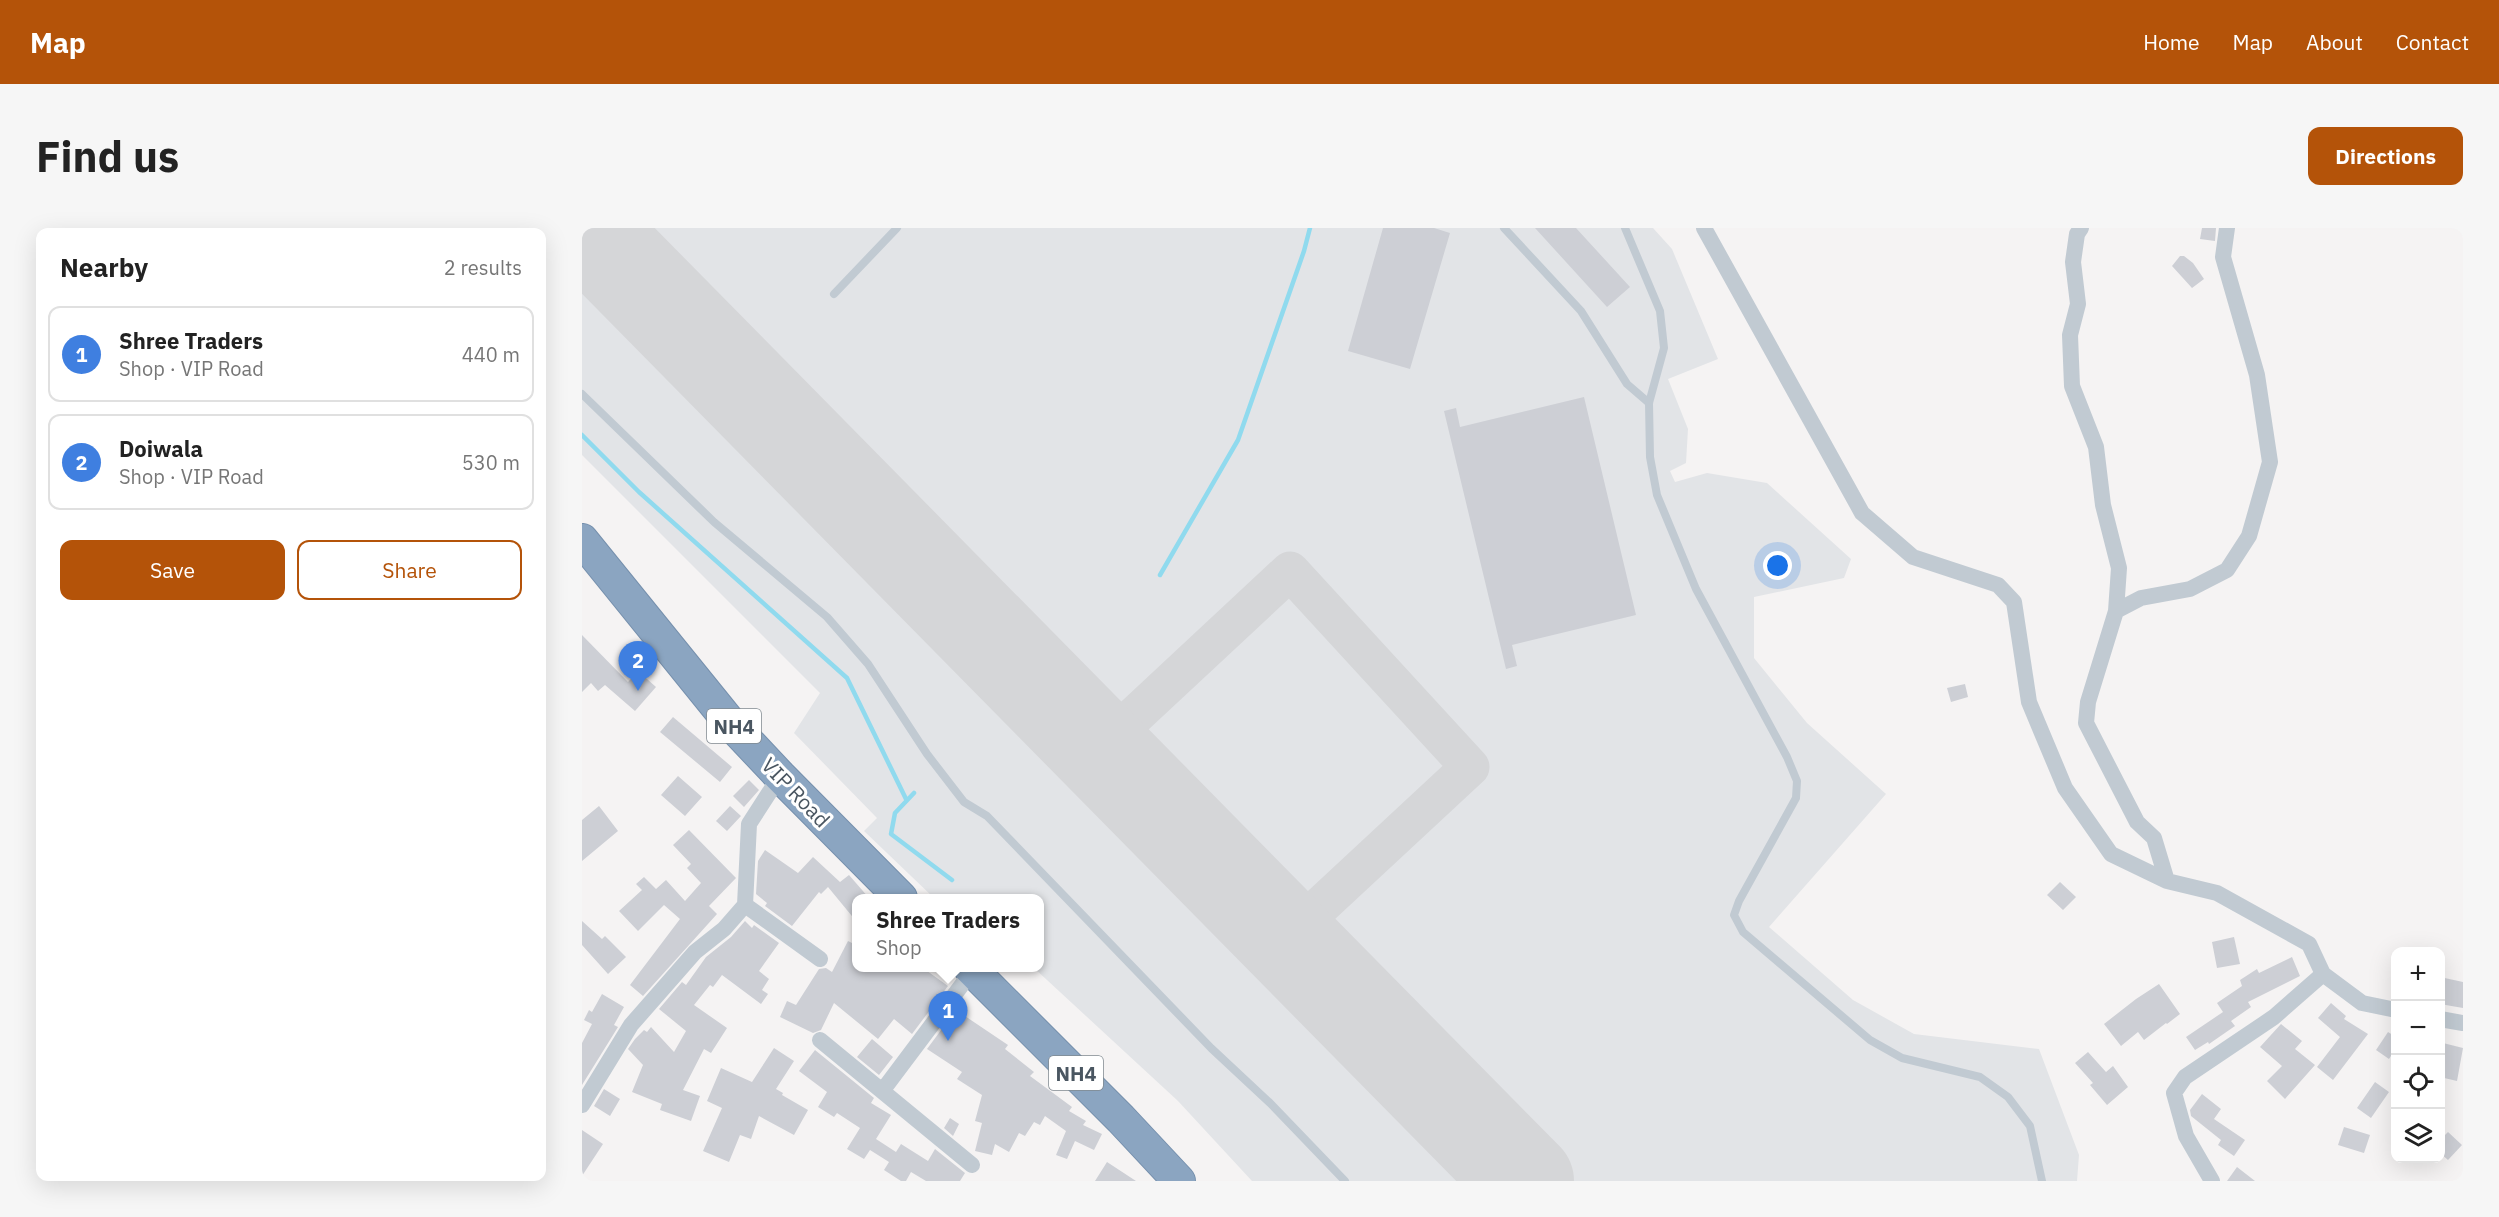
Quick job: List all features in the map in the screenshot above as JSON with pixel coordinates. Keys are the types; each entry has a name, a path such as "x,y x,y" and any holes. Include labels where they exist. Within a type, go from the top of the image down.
{"highway":[{"name":"VIP Road","path":"582,540 731,724 898,894"},
{"name":"NH4","path":"974,972 1179,1181"}],"street":[{"path":"1704,228 1862,513 1913,557 1998,585 2014,602 2029,702 2065,788 2111,854 2167,881 2217,893 2309,944 2323,974 2362,1003 2391,1009"},
{"path":"2081,228 2077,234 2073,262 2078,304 2070,335 2072,386 2096,447 2103,505 2119,568 2116,611 2088,702 2086,723 2138,822 2154,838 2167,881"},
{"path":"2116,611 2141,598 2190,589 2227,570 2249,536 2270,462 2257,375 2223,257 2227,228"},
{"path":"582,1105 631,1025 695,952 724,929 745,905 749,824 780,776"},
{"path":"745,905 820,960"},
{"path":"883,1090 969,972"},
{"path":"2212,1181 2186,1136 2174,1093 2185,1077 2274,1017 2323,974"},
{"path":"2445,1020 2463,1023"},
{"path":"820,1041 883,1090 972,1165"}],"lane":[{"path":"834,294 897,228"},
{"path":"1504,228 1581,311 1627,384 1649,403"},
{"path":"1625,228 1660,311 1664,348 1649,403 1650,457 1658,495 1696,589 1787,757 1797,782 1796,798 1739,901 1734,915 1743,932 1870,1040 1902,1058 1980,1077 2008,1097 2030,1126 2042,1181"},
{"path":"582,394 714,522 827,617 868,664 927,754 964,802 987,816 1211,1048 1270,1103 1345,1181"}],"shaded area":[{"path":"582,228 1653,228 1672,249 1718,359 1668,379 1688,429 1686,463 1670,471 1675,482 1707,473 1767,483 1851,559 1844,578 1754,597 1754,658 1807,723 1886,794 1769,927 1853,1000 1914,1034 2039,1049 2079,1155 2077,1181 1252,1181 1178,1101 1038,972 1044,972 1044,894 930,894 864,831 877,818 794,733 820,693 582,455"}],"building":[{"path":"1383,228 1434,228 1450,233 1410,369 1348,351"},
{"path":"1535,228 1576,228 1630,287 1607,307"},
{"path":"2202,228 2216,228 2215,241 2200,239"},
{"path":"2180,256 2184,256 2193,263 2204,279 2192,288 2172,266"},
{"path":"1584,397 1636,615 1512,645 1517,666 1506,669 1444,411 1456,408 1460,427"},
{"path":"582,635 628,682 638,671 656,687 635,711 605,685 598,691 591,683 582,692"},
{"path":"1965,684 1968,697 1951,702 1947,688"},
{"path":"673,717 732,767 720,782 660,732"},
{"path":"678,776 702,797 685,816 661,795"},
{"path":"749,780 759,790 744,807 733,796"},
{"path":"599,806 618,831 582,861 582,820"},
{"path":"730,806 741,816 727,831 716,821"},
{"path":"689,830 736,878 709,906 717,914 643,996 630,985 680,919 664,905 638,931 619,911 642,890 636,884 644,877 656,889 666,880 685,901 701,883 687,868 691,864 673,845"},
{"path":"765,850 798,873 813,857 840,882 849,875 866,894 852,894 852,916 828,887 821,894 819,892 792,926 765,906 767,903 756,894 758,861"},
{"path":"2060,882 2076,897 2063,910 2047,895"},
{"path":"582,921 602,939 605,936 626,957 608,974 582,945"},
{"path":"745,921 752,928 754,925 779,943 759,971 769,979 762,990 768,994 761,1004 722,975 713,987 710,985 694,1005 727,1028 711,1053 704,1049 683,1090 700,1096 691,1121 660,1110 662,1104 632,1092 643,1065 628,1049 644,1030 647,1032 651,1027 674,1052 686,1031 659,1009 682,982 686,985 706,957 731,937"},
{"path":"2234,937 2240,964 2217,968 2212,942"},
{"path":"848,941 852,943 852,972 929,972 948,986 912,1034 894,1019 878,1039 834,1003 821,1030 813,1033 780,1017 787,1001 796,1005 819,969 826,968 832,972"},
{"path":"2292,957 2300,976 2248,1002 2251,1007 2231,1021 2235,1026 2209,1044 2208,1042 2195,1050 2186,1037 2223,1012 2217,1003 2242,986 2240,980 2257,969 2259,973"},
{"path":"2445,978 2463,982 2463,1008 2445,1005"},
{"path":"2159,984 2180,1014 2144,1040 2138,1032 2121,1046 2104,1024"},
{"path":"602,994 624,1007 614,1025 618,1027 582,1085 582,1043 592,1024 584,1020 589,1010 592,1012"},
{"path":"2331,1003 2346,1016 2344,1019 2368,1034 2333,1080 2317,1067 2340,1037 2318,1018"},
{"path":"956,1010 1008,1045 1005,1049 1034,1072 1030,1076 1072,1107 1069,1111 1086,1121 1083,1125 1102,1134 1094,1150 1075,1141 1067,1159 1056,1155 1066,1131 1045,1116 1040,1125 1034,1122 1025,1136 1019,1133 1009,1152 995,1144 992,1155 975,1151 982,1123 975,1121 982,1095 957,1079 962,1072 927,1049"},
{"path":"2281,1024 2302,1041 2295,1049 2315,1065 2285,1099 2267,1081 2282,1066 2260,1047"},
{"path":"2388,1032 2391,1034 2389,1059 2376,1050"},
{"path":"872,1039 893,1057 879,1075 857,1057"},
{"path":"2445,1044 2463,1048 2457,1081 2445,1078"},
{"path":"774,1048 794,1061 776,1089 808,1110 794,1135 759,1116 751,1139 740,1135 729,1162 703,1151 722,1108 707,1101 721,1068 752,1082"},
{"path":"815,1050 874,1098 871,1103 891,1115 876,1139 896,1152 901,1144 928,1161 935,1149 965,1173 960,1181 926,1181 911,1172 906,1181 901,1181 884,1170 889,1162 870,1150 864,1159 847,1149 860,1128 837,1113 834,1117 818,1107 827,1092 799,1071"},
{"path":"2088,1052 2106,1072 2113,1066 2128,1087 2107,1105 2090,1085 2093,1083 2075,1063"},
{"path":"2375,1082 2389,1092 2371,1118 2357,1108"},
{"path":"604,1089 620,1099 610,1116 594,1106"},
{"path":"2202,1094 2221,1109 2214,1119 2245,1140 2234,1156 2218,1145 2221,1140 2191,1116 2190,1110"},
{"path":"950,1118 959,1124 953,1136 944,1128"},
{"path":"2344,1127 2370,1135 2364,1153 2338,1145"},
{"path":"582,1130 603,1144 582,1176"},
{"path":"2448,1132 2462,1145 2448,1160 2445,1157 2445,1135"},
{"path":"1107,1162 1136,1181 1095,1181"},
{"path":"2237,1167 2255,1181 2227,1181"}],"waterway":[{"path":"1160,575 1238,440 1310,228"},
{"path":"582,435 639,492 847,678 906,799"},
{"path":"914,793 895,813 891,834 952,880"}],"taxiway":[{"path":"1099,749 1290,571 1470,767 1286,938"}],"runway":[{"path":"586,228 1525,1181"}],"place":[{"name":"Doiwala","path":"638,691"},
{"name":"Shree Traders","path":"948,1041"}]}
